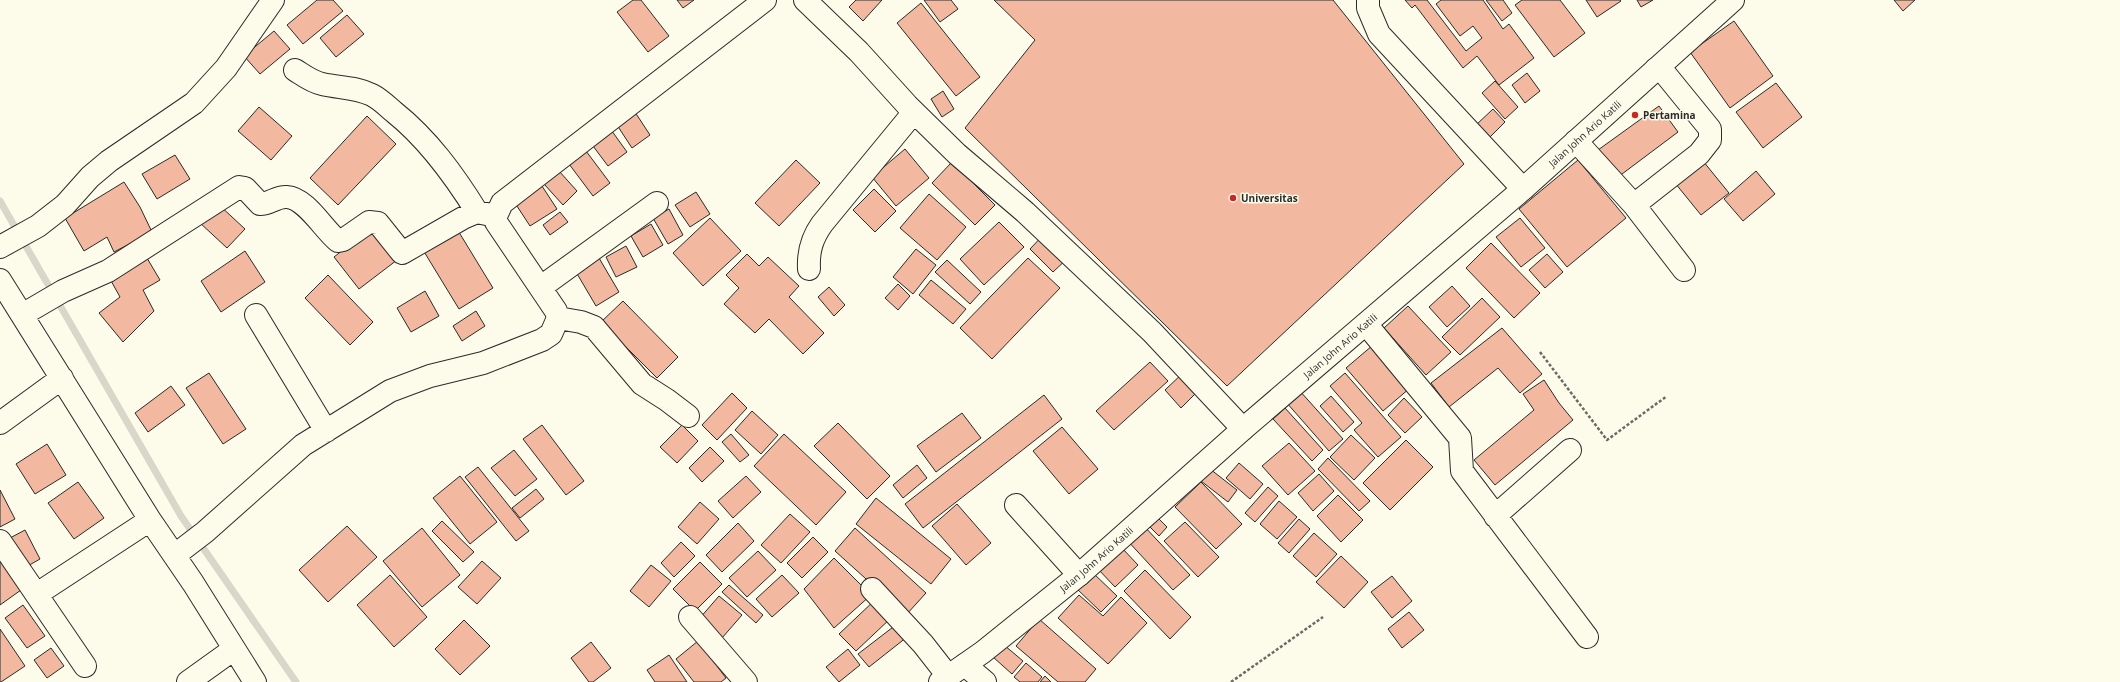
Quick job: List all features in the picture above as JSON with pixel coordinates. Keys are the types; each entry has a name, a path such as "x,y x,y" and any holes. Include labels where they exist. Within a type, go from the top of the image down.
{"street":[{"path":"7,244 38,226 65,205 90,177 109,161 194,103 226,68 273,0"},
{"path":"22,315 55,296 108,271 239,187 245,188 260,204 268,204 284,197 294,198 304,204 338,241 344,240 369,222 378,223 402,253 463,218 486,214 502,204 765,0"},
{"path":"805,0 859,52 914,112 956,154 1025,212 1152,332 1243,429"},
{"path":"1368,0 1368,8 1379,34 1523,189"},
{"name":"Jalan John Ario Katili","path":"951,674 983,652 1079,575 1243,429 1523,189 1733,0"},
{"path":"1634,205 1699,154 1710,140 1710,129 1662,70 1656,69"},
{"path":"190,544 304,445 390,391 430,376 483,363 542,340 551,334 558,318 556,311 496,222 486,214 463,189 427,142 388,106 372,95 346,86 322,84 310,80 295,70"},
{"path":"809,269 810,250 816,233 822,224 914,112"},
{"path":"1576,141 1634,205 1684,270"},
{"path":"540,287 657,203"},
{"path":"0,280 150,520 190,544 234,648 255,682"},
{"path":"256,315 326,431"},
{"path":"558,318 581,322 594,328 642,384 688,416"},
{"path":"1366,324 1460,438 1462,471 1587,637"},
{"path":"0,423 62,378"},
{"path":"1495,516 1570,450"},
{"path":"1016,505 1079,575"},
{"path":"37,594 150,520"},
{"path":"0,541 85,666"},
{"path":"872,589 951,674 985,682"},
{"path":"690,617 746,682"},
{"path":"188,682 234,648"}],"path":[{"path":"1540,352 1606,440 1667,396"},
{"path":"1231,682 1323,617"}],"building":[{"path":"317,0 333,0 343,11 303,44 287,25"},
{"path":"633,0 641,0 669,36 648,52 617,12"},
{"path":"677,0 694,0 683,8"},
{"path":"856,0 882,0 863,21 849,7"},
{"path":"924,0 951,0 958,9 940,22"},
{"name":"Universitas","path":"994,0 1333,0 1464,164 1227,386 965,128 1035,40"},
{"path":"1405,0 1427,0 1466,51 1482,38 1473,26 1460,36 1436,4 1441,0 1483,0 1503,29 1509,24 1534,58 1499,85 1477,56 1463,68 1415,5 1412,8"},
{"path":"1486,0 1503,0 1512,13 1502,21"},
{"path":"1522,0 1560,0 1585,33 1554,57 1515,5"},
{"path":"1586,0 1620,0 1621,1 1597,17"},
{"path":"1637,0 1653,0 1641,7"},
{"path":"1894,0 1915,0 1903,11"},
{"path":"921,3 980,77 956,96 897,23"},
{"path":"347,15 364,34 336,57 320,38"},
{"path":"1734,21 1773,76 1730,108 1690,52"},
{"path":"274,31 290,49 260,74 244,56"},
{"path":"1527,73 1540,91 1525,103 1512,85"},
{"path":"1495,81 1518,107 1505,119 1482,93"},
{"path":"1776,83 1802,117 1763,148 1736,112"},
{"path":"943,91 954,109 942,117 931,99"},
{"path":"631,106 650,135 632,148 613,119"},
{"path":"1659,106 1678,132 1618,177 1598,150"},
{"path":"259,107 292,136 271,160 238,131"},
{"path":"1493,109 1505,122 1489,138 1476,125"},
{"path":"367,116 396,144 338,205 310,178"},
{"path":"609,127 627,152 608,166 590,142"},
{"path":"583,147 610,183 593,196 566,160"},
{"path":"905,149 929,178 896,206 872,177"},
{"path":"175,155 190,179 157,199 142,174"},
{"path":"796,160 820,183 779,226 755,203"},
{"path":"1578,160 1626,218 1567,267 1519,209"},
{"path":"1703,161 1729,193 1701,215 1675,183"},
{"path":"952,162 995,205 975,225 932,183"},
{"path":"559,171 577,191 563,205 544,184"},
{"path":"1756,171 1775,194 1743,221 1724,199"},
{"path":"124,182 140,207 152,232 114,252 107,237 84,251 65,218"},
{"path":"540,183 557,209 530,226 513,200"},
{"path":"874,189 896,211 875,232 853,210"},
{"path":"696,192 710,214 690,227 675,205"},
{"path":"929,194 966,227 937,260 900,228"},
{"path":"217,203 245,229 227,248 199,222"},
{"path":"669,209 683,235 668,244 653,218"},
{"path":"560,212 568,222 550,235 543,225"},
{"path":"710,218 741,251 703,286 673,253"},
{"path":"1520,218 1545,248 1521,267 1496,237"},
{"path":"999,222 1024,247 984,285 960,259"},
{"path":"651,224 663,245 643,257 631,236"},
{"path":"372,227 397,260 359,289 334,257"},
{"path":"457,229 493,288 459,309 423,250"},
{"path":"1045,233 1069,257 1053,272 1030,249"},
{"path":"1491,243 1540,293 1514,318 1466,268"},
{"path":"626,246 637,267 616,277 606,257"},
{"path":"916,249 936,265 913,294 893,277"},
{"path":"245,251 265,282 221,312 201,281"},
{"path":"747,254 759,266 768,257 799,286 789,297 824,333 803,354 769,319 755,333 724,304 739,288 726,275"},
{"path":"1547,254 1563,272 1545,288 1529,270"},
{"path":"147,258 160,280 143,290 154,311 123,342 99,313 120,297 110,279"},
{"path":"599,258 619,292 596,306 576,272"},
{"path":"1028,258 1060,288 992,359 960,328"},
{"path":"947,260 981,292 970,304 935,272"},
{"path":"328,275 373,322 350,345 305,298"},
{"path":"931,280 966,309 953,324 919,295"},
{"path":"898,284 910,296 898,310 885,298"},
{"path":"1452,286 1470,306 1447,327 1429,307"},
{"path":"829,287 845,305 834,316 818,297"},
{"path":"425,291 439,316 411,332 397,308"},
{"path":"1482,298 1500,317 1460,355 1442,337"},
{"path":"623,301 678,357 657,378 601,322"},
{"path":"1408,306 1451,352 1426,375 1384,328"},
{"path":"476,311 485,326 462,341 453,326"},
{"path":"1502,328 1542,374 1520,393 1498,368 1449,407 1431,383"},
{"path":"1373,345 1410,388 1383,411 1346,368"},
{"path":"1150,362 1168,381 1114,430 1096,411"},
{"path":"1184,372 1200,389 1181,408 1165,390"},
{"path":"209,373 246,429 223,444 186,388"},
{"path":"1345,373 1401,437 1378,457 1354,430 1362,423 1330,386"},
{"path":"1544,380 1559,403 1573,420 1495,485 1474,460 1534,410 1523,394"},
{"path":"171,386 185,405 148,432 135,413"},
{"path":"1299,390 1343,439 1329,451 1286,402"},
{"path":"732,393 747,408 717,440 702,425"},
{"path":"1044,395 1062,419 923,528 905,504"},
{"path":"1331,396 1354,422 1343,432 1320,406"},
{"path":"1404,398 1422,417 1405,433 1388,415"},
{"path":"1285,408 1323,450 1312,461 1273,419"},
{"path":"752,411 778,435 761,454 735,430"},
{"path":"962,413 981,438 936,472 917,446"},
{"path":"838,423 890,476 867,499 814,446"},
{"path":"542,425 584,481 566,495 523,439"},
{"path":"682,425 698,441 677,463 660,447"},
{"path":"1062,427 1098,469 1069,494 1033,451"},
{"path":"731,434 749,455 740,462 722,442"},
{"path":"784,434 846,492 816,525 754,466"},
{"path":"1351,435 1375,458 1354,480 1330,457"},
{"path":"1406,440 1433,467 1390,510 1363,483"},
{"path":"1289,443 1315,471 1288,495 1262,466"},
{"path":"47,444 66,475 35,494 16,464"},
{"path":"710,447 724,461 702,482 689,468"},
{"path":"514,450 537,479 515,496 491,468"},
{"path":"1328,458 1370,501 1359,511 1318,469"},
{"path":"1239,463 1263,484 1250,499 1226,478"},
{"path":"917,465 927,478 903,498 893,485"},
{"path":"478,467 529,531 516,541 465,477"},
{"path":"1210,469 1237,490 1228,502 1201,481"},
{"path":"1319,474 1334,491 1313,511 1298,493"},
{"path":"460,476 497,522 470,544 433,498"},
{"path":"746,476 761,492 733,518 718,501"},
{"path":"78,482 104,518 74,539 48,503"},
{"path":"1201,482 1242,524 1216,549 1175,507"},
{"path":"1268,487 1278,496 1255,522 1245,513"},
{"path":"536,489 544,499 520,518 512,508"},
{"path":"0,490 15,519 0,527"},
{"path":"1338,495 1363,520 1341,542 1317,516"},
{"path":"876,498 951,559 931,584 856,524"},
{"path":"1279,501 1297,517 1277,539 1260,524"},
{"path":"700,502 719,519 697,544 678,527"},
{"path":"957,504 991,543 966,565 932,526"},
{"path":"790,514 810,532 781,563 761,545"},
{"path":"1154,514 1167,527 1159,536 1146,523"},
{"path":"1299,519 1310,529 1289,553 1278,543"},
{"path":"442,521 474,552 463,562 432,531"},
{"path":"1185,522 1219,557 1198,577 1164,541"},
{"path":"738,523 754,541 722,572 706,555"},
{"path":"1142,524 1190,575 1173,590 1126,539"},
{"path":"347,526 377,557 328,602 299,570"},
{"path":"422,528 460,575 422,607 383,561"},
{"path":"855,528 926,593 906,615 835,551"},
{"path":"25,530 40,559 26,567 10,538"},
{"path":"1314,533 1337,554 1316,577 1293,556"},
{"path":"813,537 828,552 802,578 787,563"},
{"path":"681,542 695,556 674,577 661,563"},
{"path":"1121,547 1138,565 1115,587 1098,569"},
{"path":"758,551 776,570 747,597 729,578"},
{"path":"1341,556 1368,582 1344,608 1316,582"},
{"path":"834,558 871,595 834,628 804,589"},
{"path":"0,560 21,590 0,605"},
{"path":"482,561 501,578 477,604 458,587"},
{"path":"700,562 722,584 695,611 673,589"},
{"path":"651,565 671,581 649,607 630,591"},
{"path":"1145,570 1191,617 1170,639 1124,591"},
{"path":"1092,572 1117,596 1101,612 1076,588"},
{"path":"390,575 427,617 394,647 357,605"},
{"path":"782,575 799,593 772,617 756,599"},
{"path":"1392,576 1412,601 1392,618 1371,592"},
{"path":"729,585 763,615 756,623 722,592"},
{"path":"1079,595 1103,616 1121,597 1147,623 1108,664 1058,618"},
{"path":"719,596 742,615 722,638 699,619"},
{"path":"876,599 892,617 856,651 839,634"},
{"path":"23,605 45,636 27,648 5,618"},
{"path":"1409,612 1424,630 1402,648 1388,629"},
{"path":"1039,619 1096,669 1085,682 1058,682 1016,646"},
{"path":"464,620 490,646 460,675 435,649"},
{"path":"897,624 907,637 869,667 858,654"},
{"path":"0,629 25,666 1,682 0,682"},
{"path":"698,641 726,678 721,682 694,682 676,659"},
{"path":"591,642 611,668 593,682 589,682 571,658"},
{"path":"1004,645 1023,661 1012,674 993,657"},
{"path":"51,648 64,666 47,678 34,660"},
{"path":"848,649 860,665 839,682 826,667"},
{"path":"669,655 687,682 655,682 647,670"},
{"path":"1026,663 1042,677 1038,682 1020,682 1014,677"},
{"path":"1045,676 1051,682 1040,682"}],"waterway":[{"path":"0,201 181,516 296,682"}],"place":[{"name":"Pertamina","path":"1635,115"},
{"name":"Universitas","path":"1233,198"}]}
